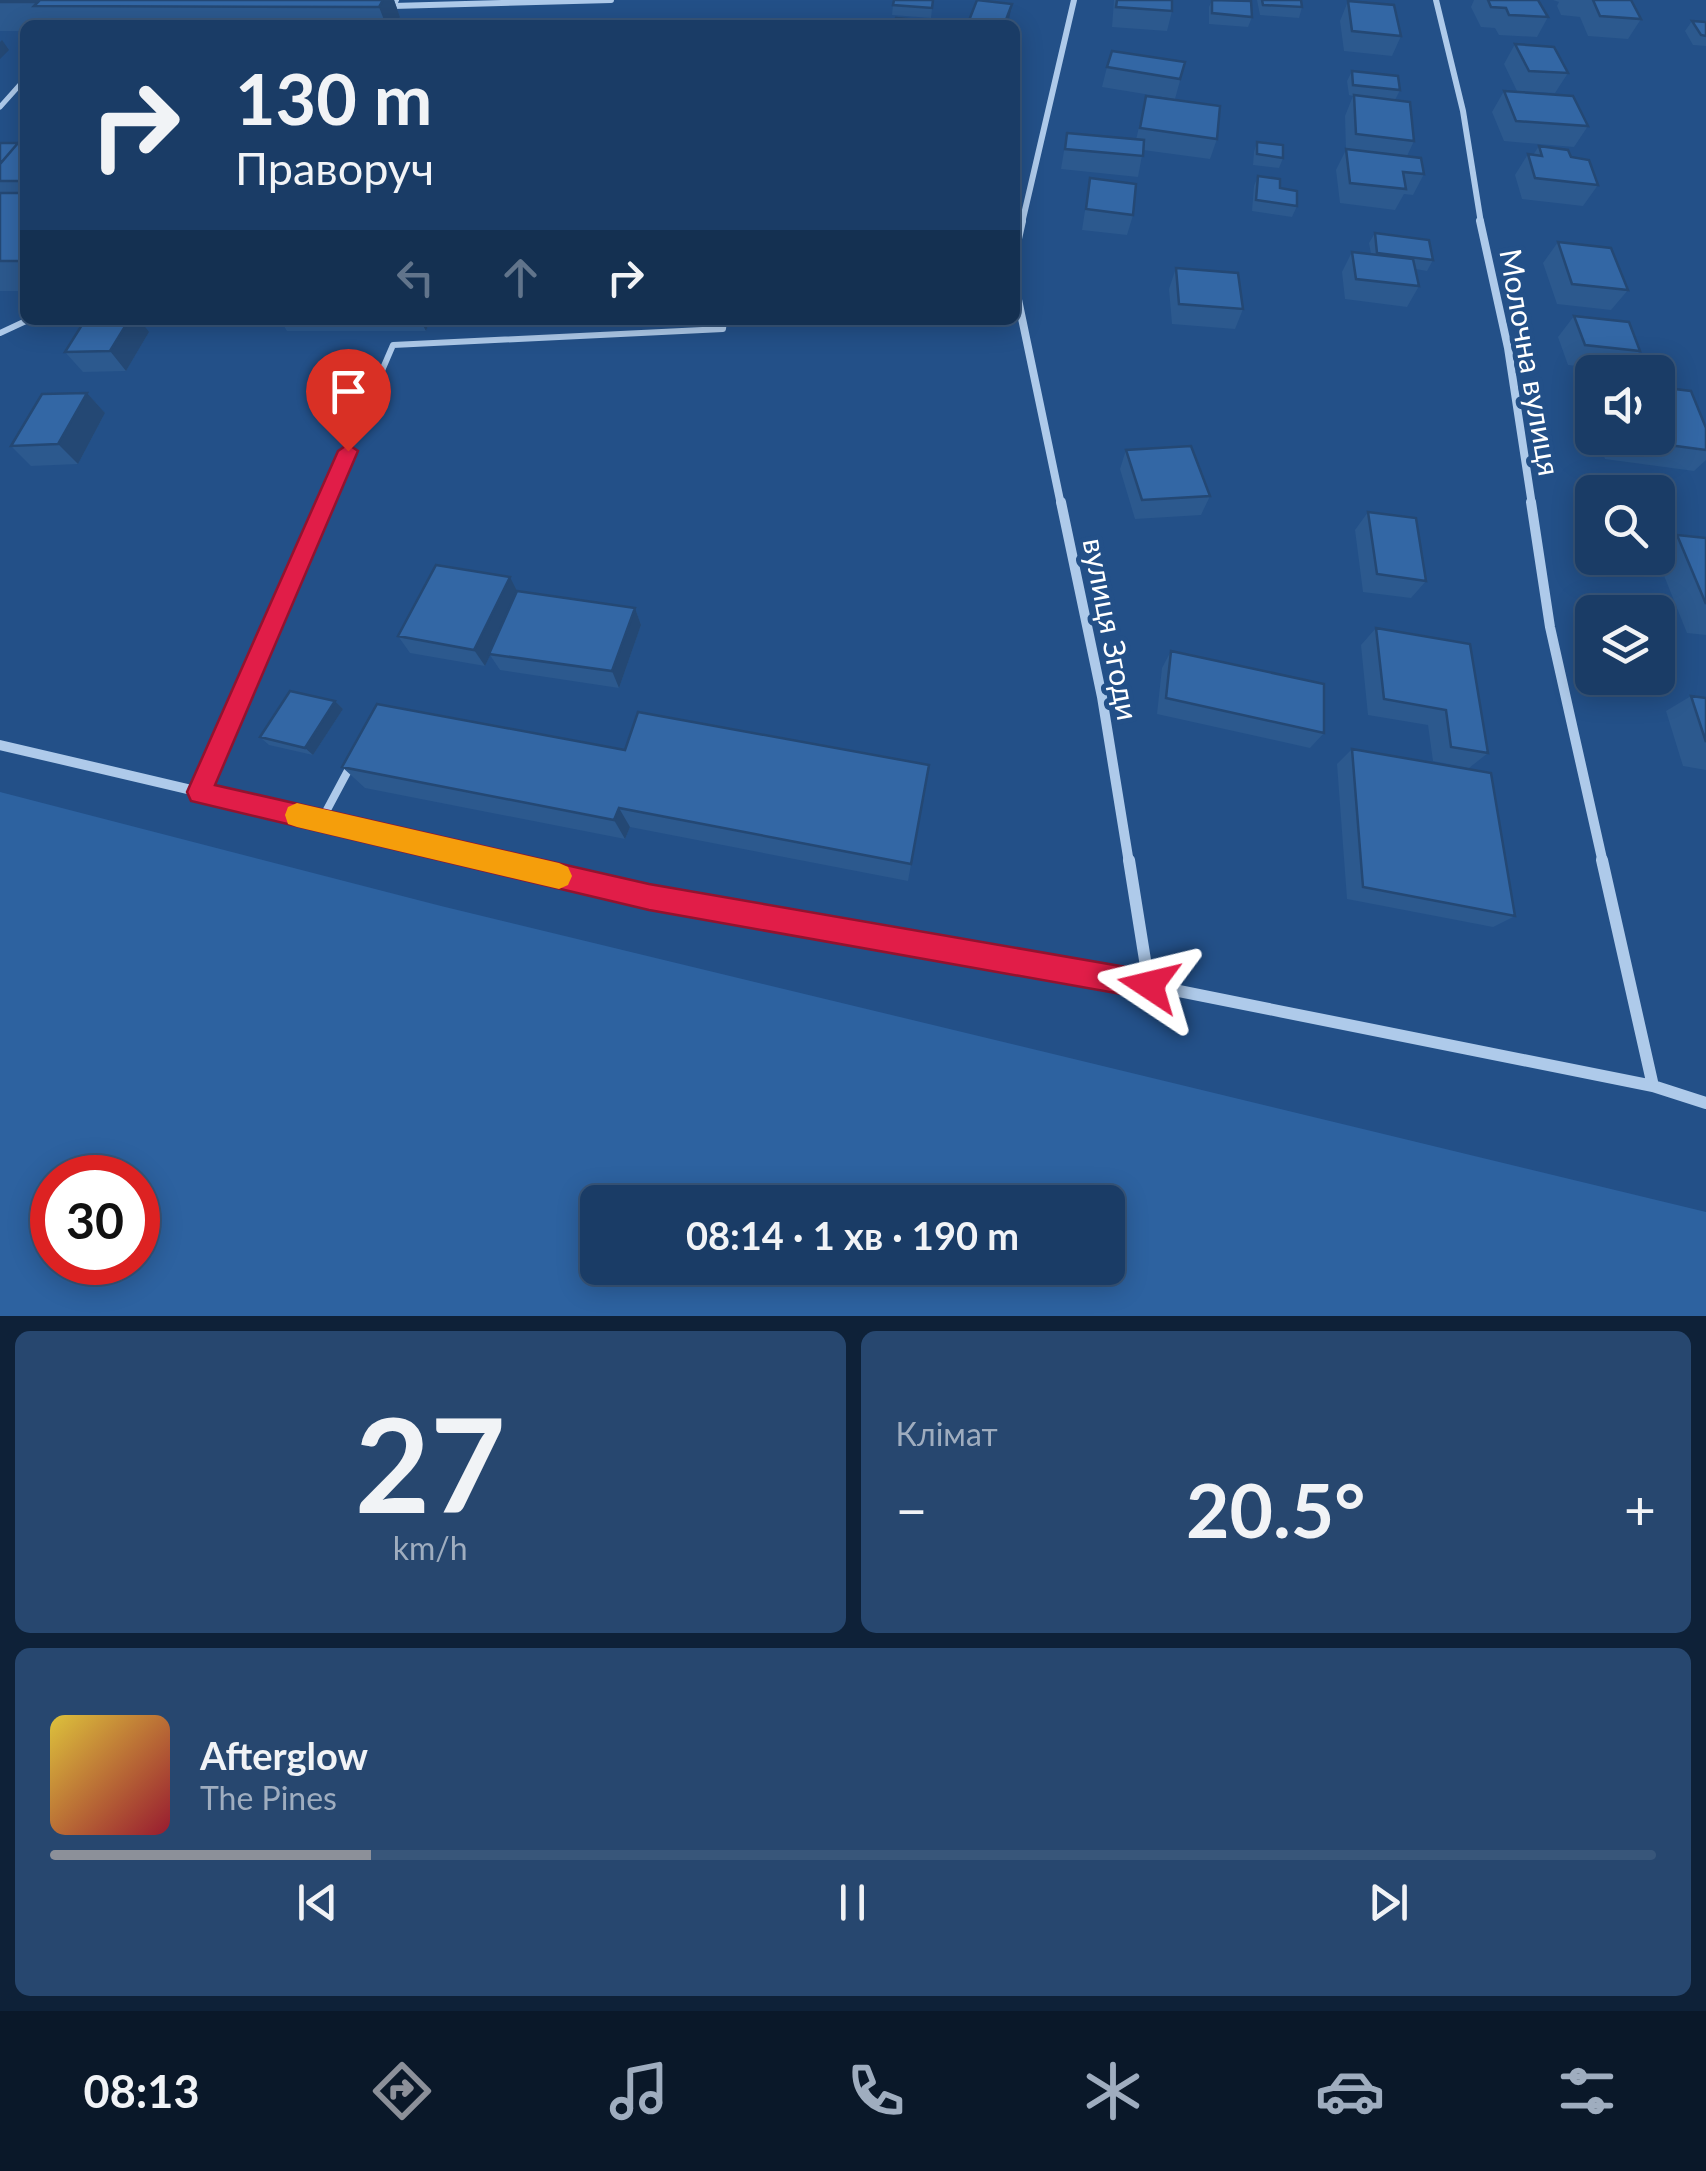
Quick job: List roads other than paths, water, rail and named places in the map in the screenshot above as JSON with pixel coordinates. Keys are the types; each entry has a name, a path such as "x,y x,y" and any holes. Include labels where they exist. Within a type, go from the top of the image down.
{"street":[{"path":"396,0 393,6 611,0"},
{"path":"1020,231 1074,0"},
{"name":"Молочна вулиця","path":"1436,0 1463,110 1482,231 1508,348 1550,628 1653,1086"},
{"name":"вулиця Згоди","path":"1020,309 1102,697 1149,985"},
{"path":"0,746 649,897 1149,985 1653,1086 1706,1102"}],"lane":[{"path":"0,107 20,85"},
{"path":"200,792 393,345 723,329 723,325"},
{"path":"321,821 354,758"}]}
